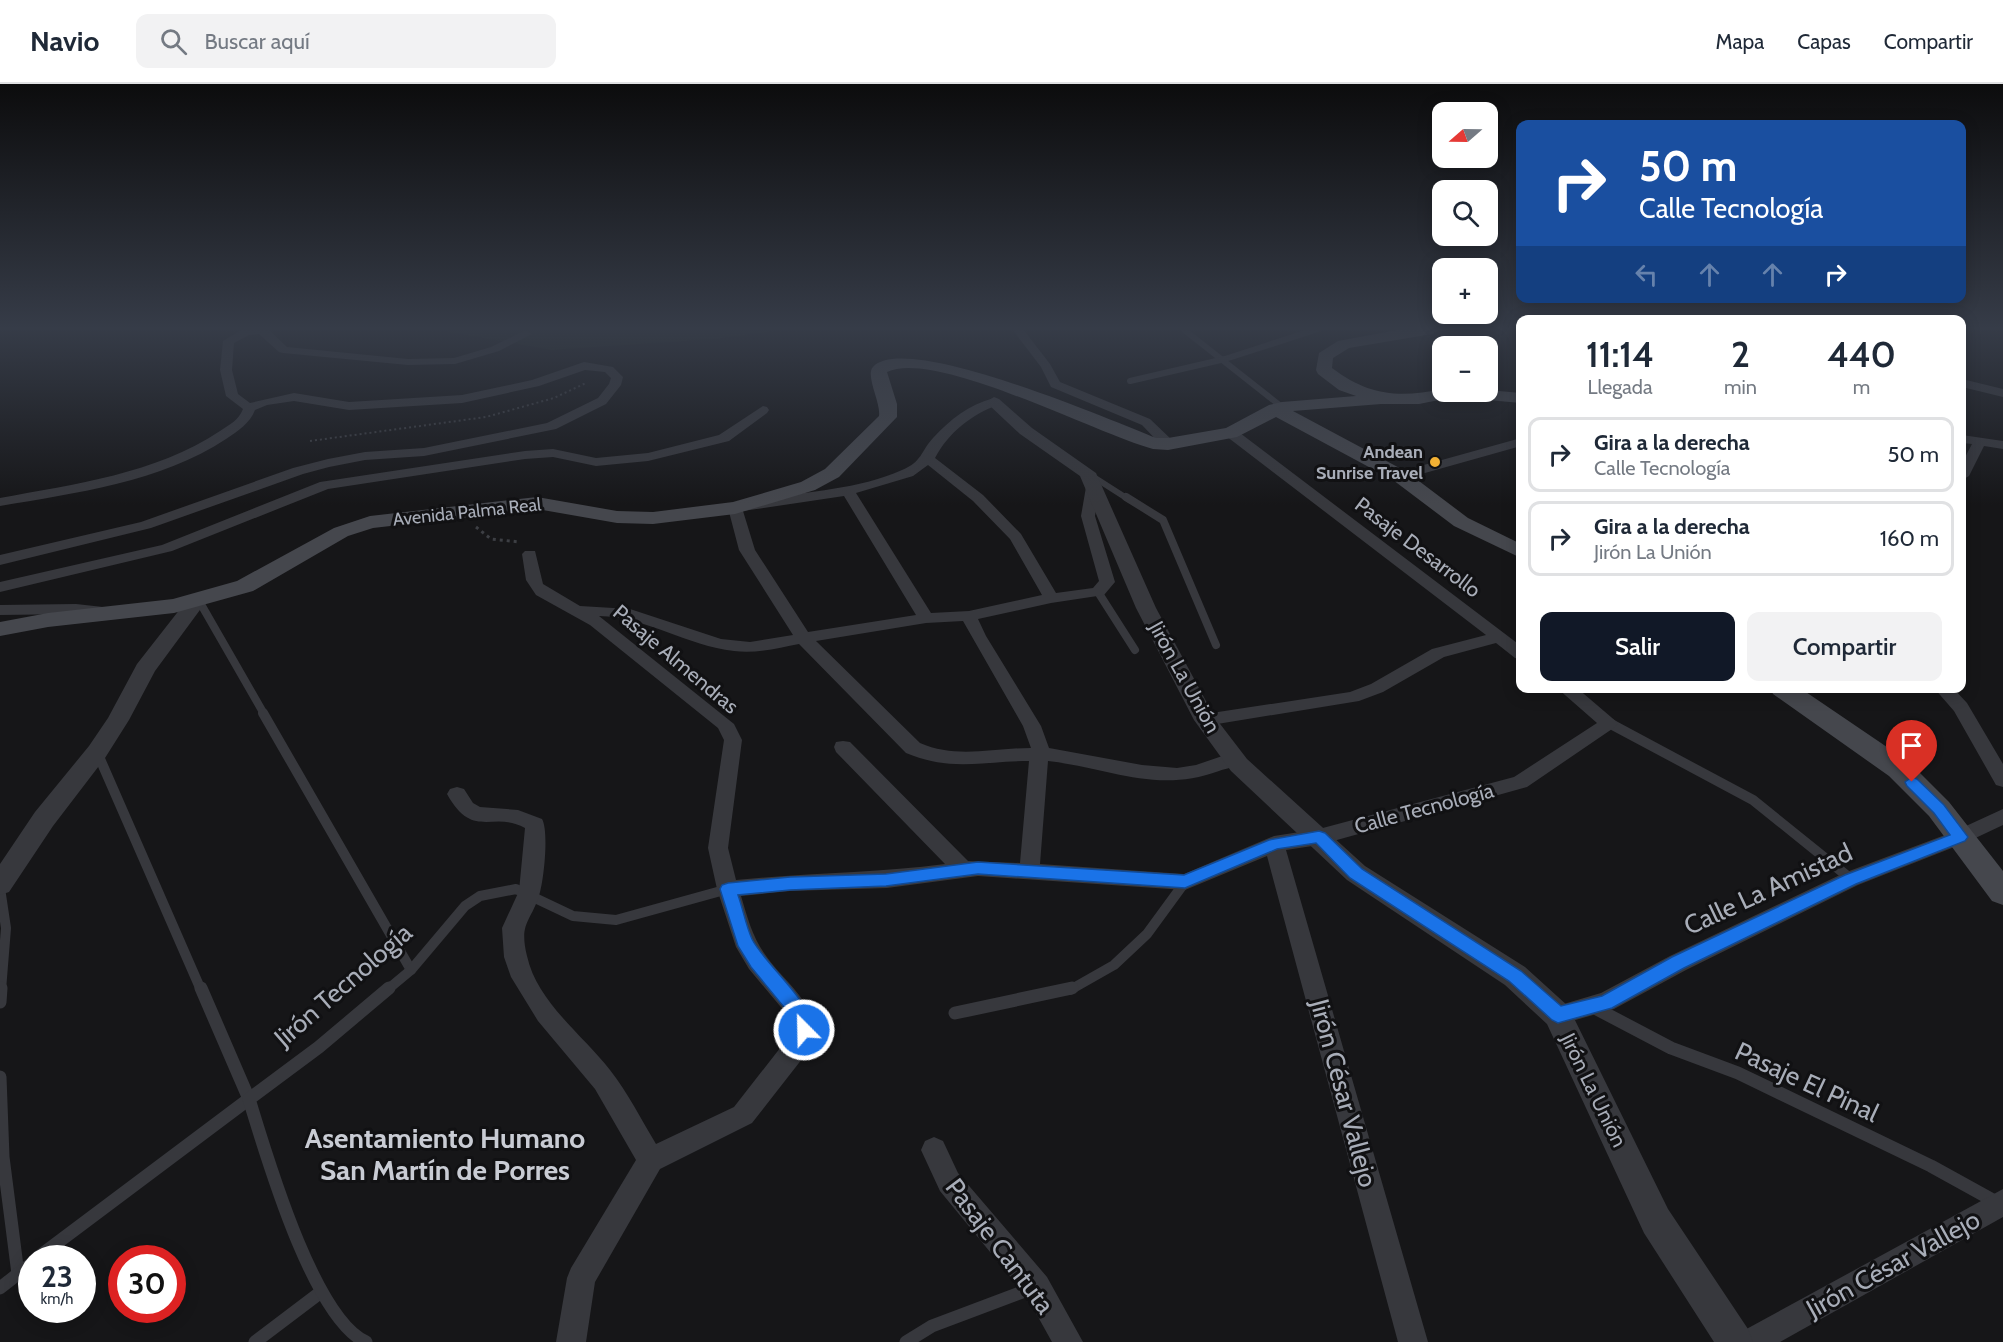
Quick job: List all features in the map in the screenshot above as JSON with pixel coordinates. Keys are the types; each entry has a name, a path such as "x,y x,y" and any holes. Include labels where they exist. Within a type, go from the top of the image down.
{"main road":[{"name":"Avenida Palma Real","path":"0,629 48,620 174,606 245,586 331,537 370,522 537,503 618,517 653,518 735,508 808,486 832,473 888,417 891,405 883,388"},
{"name":"Avenida Palma Real","path":"1004,388 1037,398 1142,440 1168,444 1231,433 1279,408 1381,399 1419,399 1454,392 1516,398"},
{"path":"1350,388 1381,399"},
{"path":"1279,408 1400,476 1461,522 1516,550"},
{"path":"1789,693 1899,769 1939,809 2003,893"}],"street":[{"path":"230,388 232,396 249,408"},
{"path":"0,502 162,464 201,448 224,435 243,420 249,408 264,402 294,397 349,406 462,399 517,388"},
{"path":"0,561 146,525 298,471 328,463 365,456 424,452 551,426 602,401 613,388"},
{"path":"1063,388 1146,422 1168,444"},
{"path":"1983,388 2003,393"},
{"path":"1037,398 1018,397 973,409 937,442 928,459 908,473 848,491 735,508 747,550 803,638 913,748 927,756 944,760 1040,754 1158,774 1180,775 1234,759"},
{"path":"530,554 536,586 543,593 582,611 597,610 636,615 732,647 926,618 969,616 1051,598 1098,592 1107,582 1088,516 1090,480 1026,431 993,402"},
{"path":"0,587 167,548 325,485 525,454 553,453 596,462 648,457 724,438 763,410"},
{"name":"Pasaje Desarrollo","path":"1231,433 1516,650"},
{"path":"1966,440 2003,445"},
{"path":"1966,468 1980,442"},
{"path":"1400,476 1516,443"},
{"path":"928,459 978,498 1016,537 1051,598"},
{"name":"Jirón La Unión","path":"1090,480 1146,609 1205,720 1234,759 1356,873 1515,976 1558,1015 1656,1221 1735,1342"},
{"path":"848,491 926,618"},
{"path":"0,887 44,819 97,752 118,720 145,669 198,599"},
{"path":"0,610 76,609 116,613"},
{"name":"Pasaje Almendras","path":"582,611 725,724 733,740 718,848 728,889"},
{"path":"969,616 978,636 1032,726 1040,747 1029,873"},
{"path":"1205,720 1249,711 1353,697 1377,688 1438,653 1499,637"},
{"path":"1571,693 1609,723"},
{"path":"1947,693 1961,707 2003,780"},
{"name":"Calle Tecnología","path":"728,889 790,883 886,880 978,868 1185,882 1274,844 1319,837 1520,782 1609,723"},
{"path":"843,747 964,870"},
{"path":"457,794 466,809 477,814 525,817 535,824 536,836 529,895 516,913 513,932 515,959 535,1001 603,1080 651,1160"},
{"name":"Calle La Amistad","path":"1558,1015 1606,1002 1678,963 1851,879 1960,837 2003,816"},
{"name":"Jirón César Vallejo","path":"1274,844 1413,1342"},
{"path":"571,1342 581,1278 651,1160 743,1115 793,1051 804,1030 801,1015 757,962 744,941 728,889"},
{"name":"Pasaje Cantuta","path":"934,1150 949,1182 1037,1287 1068,1342"},
{"name":"Jirón César Vallejo","path":"1751,1342 2002,1203"}],"lane":[{"path":"1255,388 1279,408"},
{"path":"1090,480 1163,520 1216,645"},
{"path":"1098,592 1135,651"},
{"path":"198,599 411,970"},
{"path":"1609,723 1753,800 1851,879"},
{"path":"97,752 249,1099 289,1222 321,1292 355,1337 366,1342"},
{"path":"955,1013 1068,991 1105,971 1147,933 1185,882"},
{"path":"0,887 6,928 0,1002"},
{"name":"Jirón Tecnología","path":"54,1245 319,1047 411,970 465,906 480,896 516,889 573,916 616,920 728,889"},
{"name":"Pasaje El Pinal","path":"1591,1006 1671,1048 1738,1073 1921,1160 2002,1203"},
{"path":"0,1077 3,1157 18,1274 0,1288"},
{"path":"906,1342 932,1326 1037,1287"},
{"path":"255,1342 321,1292"}],"path":[{"path":"473,510 475,527 482,536 490,540 512,540 528,544 530,554"}],"place":[{"name":"Andean Sunrise Travel","path":"1435,462"}],"district":[{"name":"Asentamiento Humano San Martín de Porres","path":"445,1154"}],"route":[{"path":"804,1030 801,1015 781,988 757,962 744,941 728,889 790,883 886,880 978,868 1185,882 1274,844 1319,837 1356,873 1515,976 1558,1015 1606,1002 1678,963 1851,879 1960,837 1939,809 1912,782"}]}
